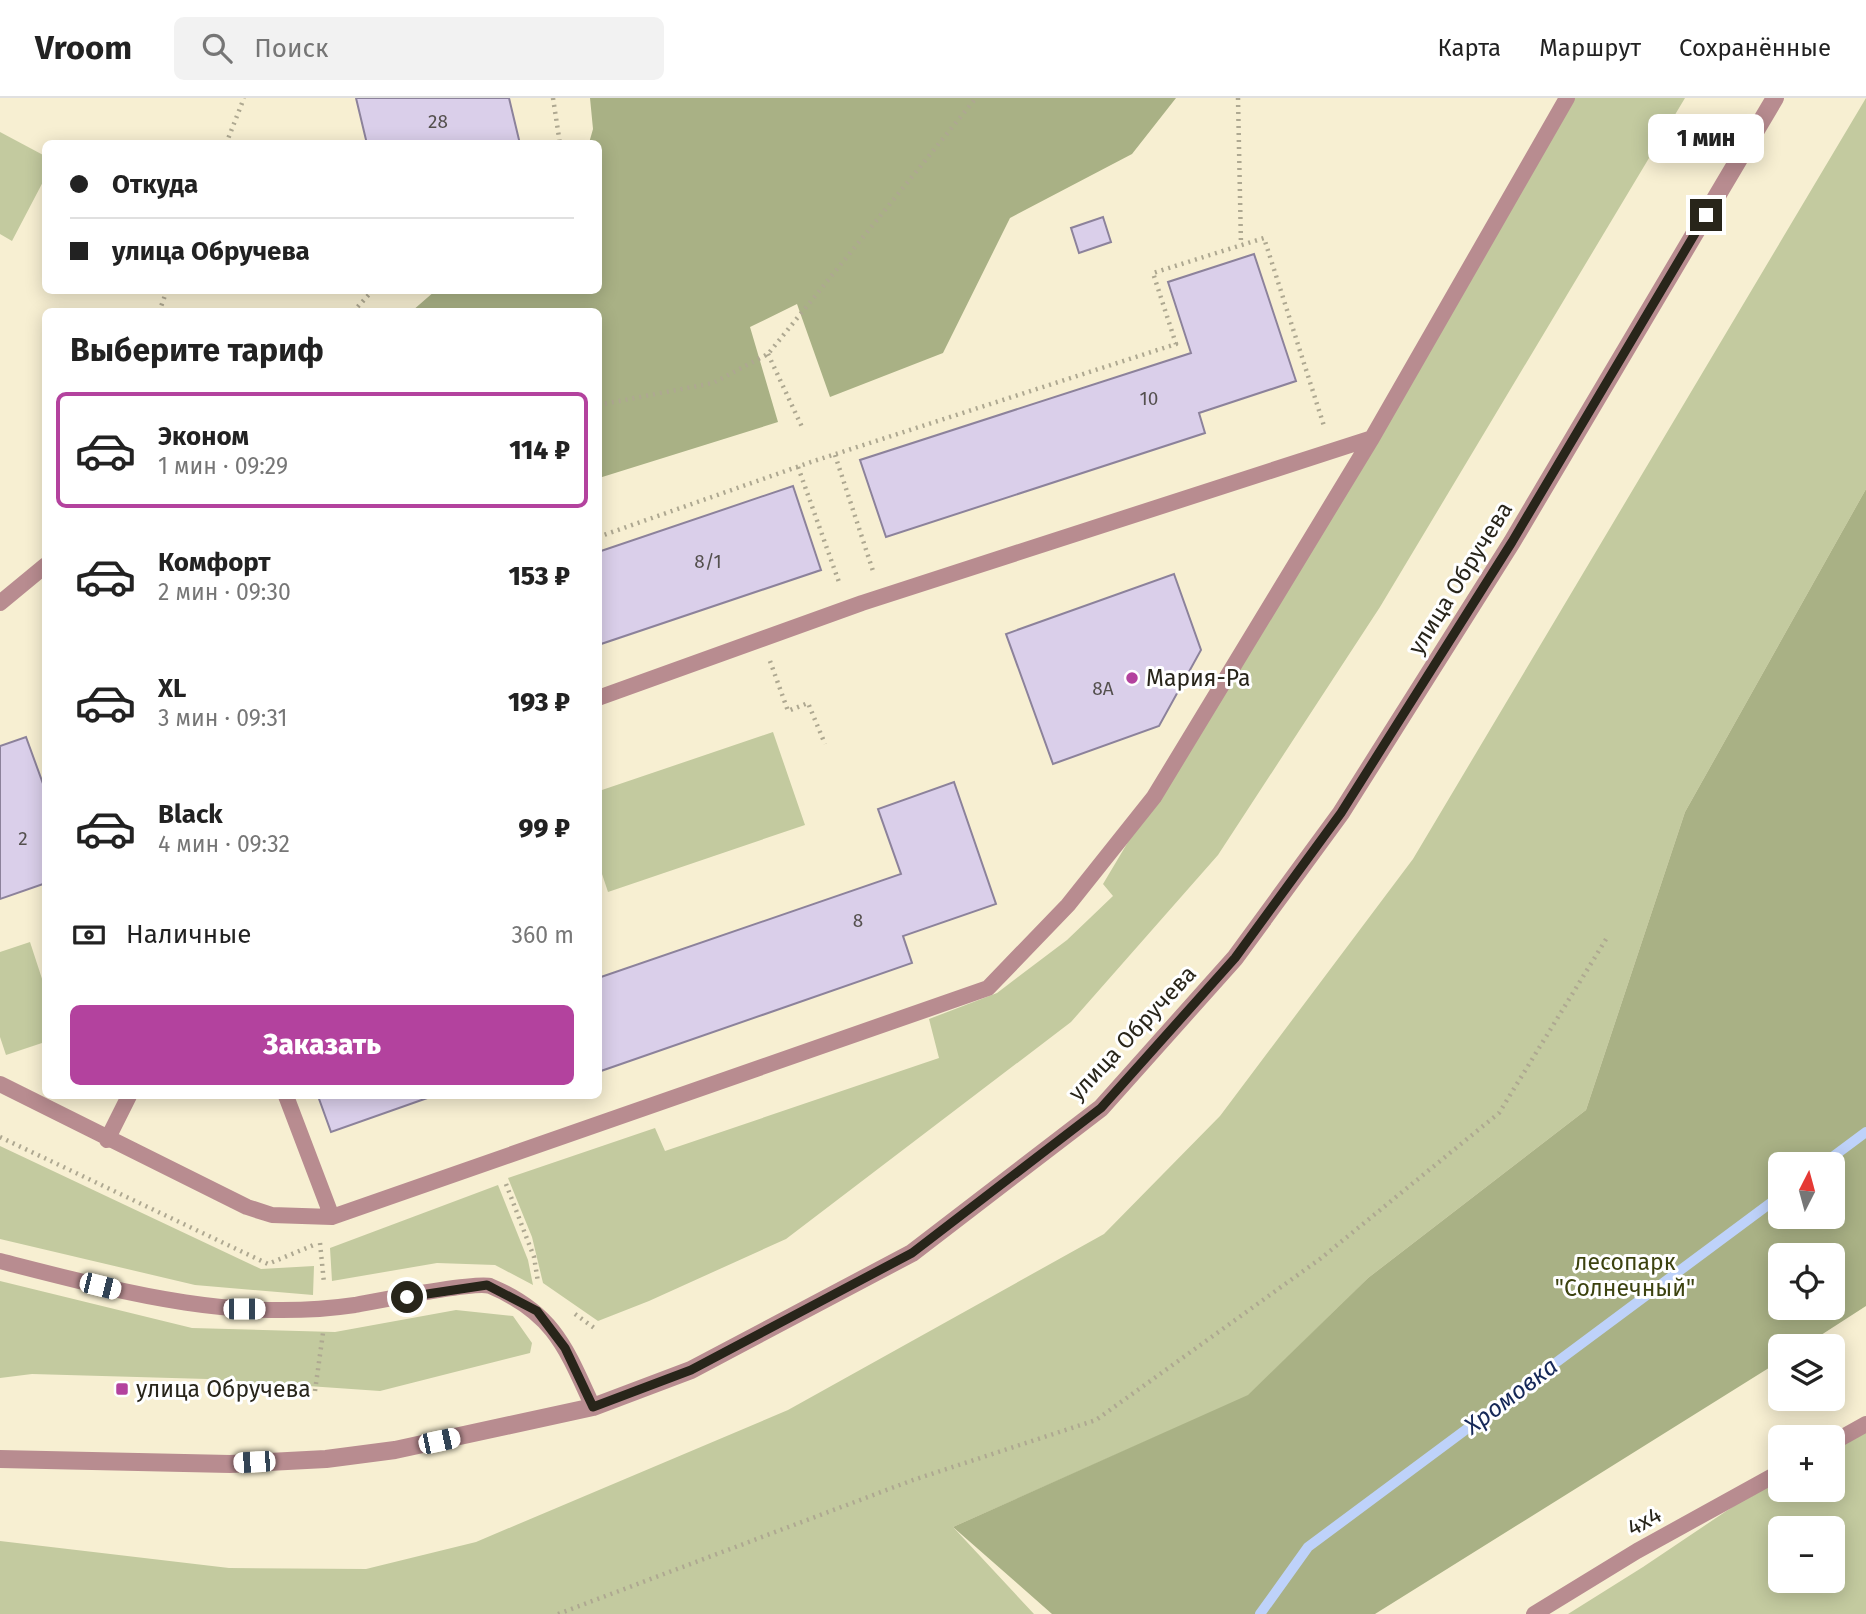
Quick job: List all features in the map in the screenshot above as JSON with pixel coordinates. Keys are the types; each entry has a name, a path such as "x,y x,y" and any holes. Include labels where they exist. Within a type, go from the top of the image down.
{"street":[{"name":"улица Обручева","path":"0,1459 230,1464 326,1459 395,1450 593,1407 691,1370 912,1253 1101,1108 1235,958 1341,813 1512,542 1775,98"}],"lane":[{"path":"0,1084 107,1140 247,1207 272,1215 332,1217 988,988 1068,905 1154,797 1372,438 1567,98"},
{"path":"602,697 862,603 1372,438"},
{"path":"0,603 42,568"},
{"path":"107,1140 128,1099"},
{"path":"287,1099 332,1217"},
{"path":"0,1261 150,1299 244,1309 327,1309 487,1285 537,1311 565,1348 593,1407"},
{"path":"1845,1436 1866,1424"},
{"name":"4x4","path":"1534,1614 1637,1551 1768,1479"}],"path":[{"path":"228,140 244,98"},
{"path":"553,98 559,140"},
{"path":"602,404 713,383 768,354 976,98"},
{"path":"1238,98 1241,245"},
{"path":"602,536 798,467 1176,344 1153,274 1264,238 1327,436"},
{"path":"357,308 369,294"},
{"path":"768,354 802,427"},
{"path":"835,455 874,575 888,570"},
{"path":"798,467 841,587 828,592"},
{"path":"762,640 788,711 808,703 825,744"},
{"path":"558,1614 913,1480 1096,1420 1320,1259 1499,1113 1608,936"},
{"path":"503,1175 534,1257"}],"green space":[{"path":"590,98 1176,98 1132,154 1010,218 943,353 830,397 797,304 750,327 778,422 602,477 602,308 415,308 432,294 602,294 602,140 590,140 593,129"},
{"path":"1571,98 1685,98 1380,607 1218,855 1071,1022 786,1239 598,1321 543,1283 532,1237 508,1178 655,1128 665,1151 939,1058 929,1019 997,993 1067,940 1113,896 1103,884"},
{"path":"1866,98 1866,489 1685,812 1586,1110 1368,1278 1248,1396 953,1527 1034,1614 0,1614 0,1541 229,1568 366,1569 476,1542 788,1410 1104,1234 1220,1116 1413,859"},
{"path":"0,132 42,154 42,184 12,241 0,234"},
{"name":"лесопарк \"Солнечный\"","path":"1866,489 1866,1306 1845,1320 1845,1243 1768,1243 1768,1320 1844,1320 1823,1334 1768,1334 1768,1368 1375,1614 1052,1614 953,1527 1248,1395 1368,1278 1586,1110 1685,812"},
{"path":"773,732 805,825 608,892 602,874 602,790"},
{"path":"30,942 42,979 42,1043 6,1055 0,1037 0,952"},
{"path":"0,1146 261,1269 314,1266 313,1295 195,1285 0,1239"},
{"path":"498,1185 528,1260 533,1285 495,1265 437,1263 332,1281 330,1248"},
{"path":"0,1281 192,1328 335,1332 456,1310 513,1316 532,1343 530,1353 380,1391 207,1379 32,1374 0,1378"},
{"path":"1866,1416 1866,1614 1568,1614 1768,1483 1768,1502 1845,1502 1845,1430"}],"building":[{"path":"356,98 509,98 519,140 366,140"},
{"path":"1103,217 1111,242 1079,253 1071,228"},
{"path":"1254,254 1296,381 1199,413 1205,433 886,537 860,460 1191,353 1168,282"},
{"path":"793,486 821,570 602,644 602,551"},
{"path":"1174,574 1201,650 1159,726 1053,764 1006,634"},
{"path":"26,737 42,781 42,884 0,899 0,746"},
{"path":"954,782 996,904 903,936 912,963 602,1071 602,977 901,874 878,809"},
{"path":"319,1099 424,1099 331,1132"}],"waterway":[{"name":"Хромовка","path":"1839,1152 1866,1132"},
{"name":"Хромовка","path":"1260,1614 1308,1547 1768,1205"}],"place":[{"name":"Мария-Ра","path":"1132,678"},
{"name":"улица Обручева","path":"122,1389"}],"route":[{"path":"407,1297 487,1285 537,1311 565,1348 593,1407 691,1370 912,1253 1101,1108 1235,958 1341,813 1512,542 1706,215"}]}
